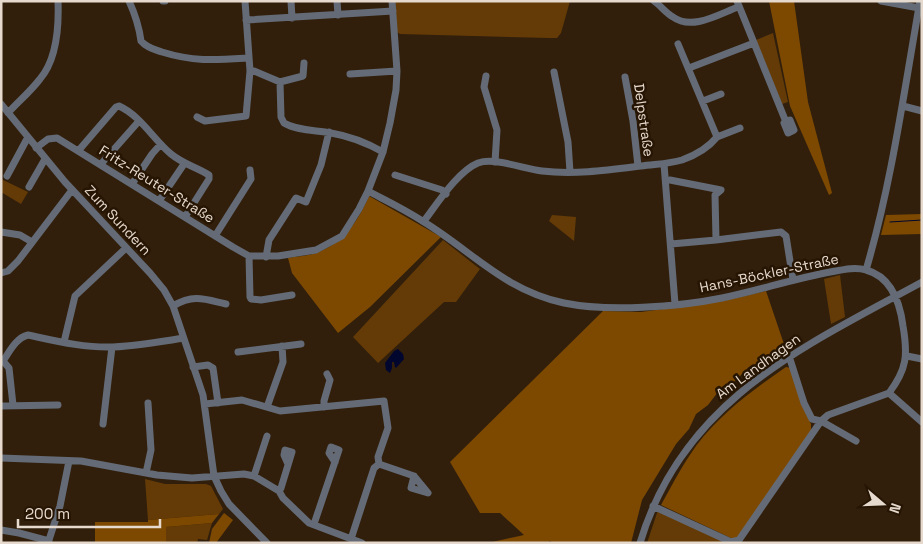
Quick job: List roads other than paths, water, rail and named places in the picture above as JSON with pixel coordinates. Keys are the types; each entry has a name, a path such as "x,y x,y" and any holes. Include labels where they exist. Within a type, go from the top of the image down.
{"street":[{"path":"4,109 42,78 57,34 58,1"},
{"path":"137,1 131,5 132,11 139,23 141,41 151,49 184,58 210,60 249,58"},
{"path":"197,117 205,121 246,116 250,71 245,1"},
{"path":"291,1 292,18"},
{"path":"337,1 338,15"},
{"name":"Fritz-Reuter-Straße","path":"36,148 52,138 58,138 249,256 266,257 316,250 342,236 359,209 383,152 396,90 397,71 392,1"},
{"path":"654,1 682,22 691,23 737,4 786,122"},
{"path":"653,506 731,542 739,540 820,421 828,415 889,393 904,370 907,356 902,314 896,296 878,276 866,270 884,206 920,5 881,1"},
{"path":"246,20 393,11"},
{"path":"690,68 754,43"},
{"path":"678,44 690,68 717,137"},
{"path":"250,71 280,82 303,76 304,63"},
{"path":"350,74 397,71"},
{"path":"554,72 568,142 570,172"},
{"path":"486,76 484,87 497,130 495,162"},
{"name":"Delpstraße","path":"626,77 638,166"},
{"path":"280,82 281,117 284,123 292,127 329,132 353,139 383,152"},
{"path":"703,102 721,94"},
{"path":"79,150 119,106 139,120 160,145 184,164 208,174 209,176 185,217"},
{"path":"903,106 922,111"},
{"name":"Zum Sundern","path":"4,109 72,190 164,290 173,306 200,384 205,404 214,476 229,504 267,543"},
{"path":"101,164 139,120"},
{"path":"424,221 469,169 483,162 495,162 542,171 570,172 664,164 682,160 708,148 717,137 740,128"},
{"path":"266,257 269,240 296,198 306,202 321,165 329,132"},
{"path":"7,176 28,137"},
{"path":"132,184 160,145"},
{"path":"29,186 45,159"},
{"path":"159,201 184,164"},
{"path":"664,164 675,304"},
{"path":"215,236 251,179 250,170"},
{"path":"395,174 442,190 446,194"},
{"path":"670,180 721,190 715,195 714,203 716,240"},
{"path":"1,273 12,268 72,190"},
{"name":"Hans-Böckler-Straße","path":"368,190 424,221 486,268 508,282 540,296 583,306 675,304 722,298 846,269 866,270"},
{"path":"1,232 20,235 32,242"},
{"path":"671,244 782,232 786,236 793,280"},
{"path":"64,342 75,296 126,248"},
{"path":"249,256 251,299 261,300 292,295"},
{"name":"Am Landhagen","path":"640,543 653,506 672,468 691,441 720,409 789,356 922,282"},
{"path":"173,306 184,300 195,298 226,304"},
{"path":"13,404 9,368 2,361 23,336 28,335 64,342 112,347 140,345 183,338"},
{"path":"238,352 301,344"},
{"path":"267,407 283,362 282,346"},
{"path":"104,424 112,347"},
{"path":"789,356 804,403 812,419 820,421 856,441"},
{"path":"907,356 922,360"},
{"path":"193,367 208,365 213,368 218,403"},
{"path":"324,407 330,380 327,374"},
{"path":"889,393 922,422"},
{"path":"205,404 242,400 280,411 384,401 388,428 378,457 378,464 374,468 351,539"},
{"path":"146,473 151,450 148,403"},
{"path":"1,406 13,404 58,406"},
{"path":"254,476 267,436"},
{"path":"1,458 70,461 157,475 192,478 244,474 254,476 279,491 283,498 309,523 362,543"},
{"path":"1,530 49,542 60,506 70,461"},
{"path":"314,524 335,462"},
{"path":"279,491 288,464"},
{"path":"378,464 414,476"}],"water":[{"path":"398,349 403,354 404,359 396,368 394,362 392,362 390,373 386,370 385,363 394,351"}],"waterway":[{"path":"890,222 922,220"}]}
